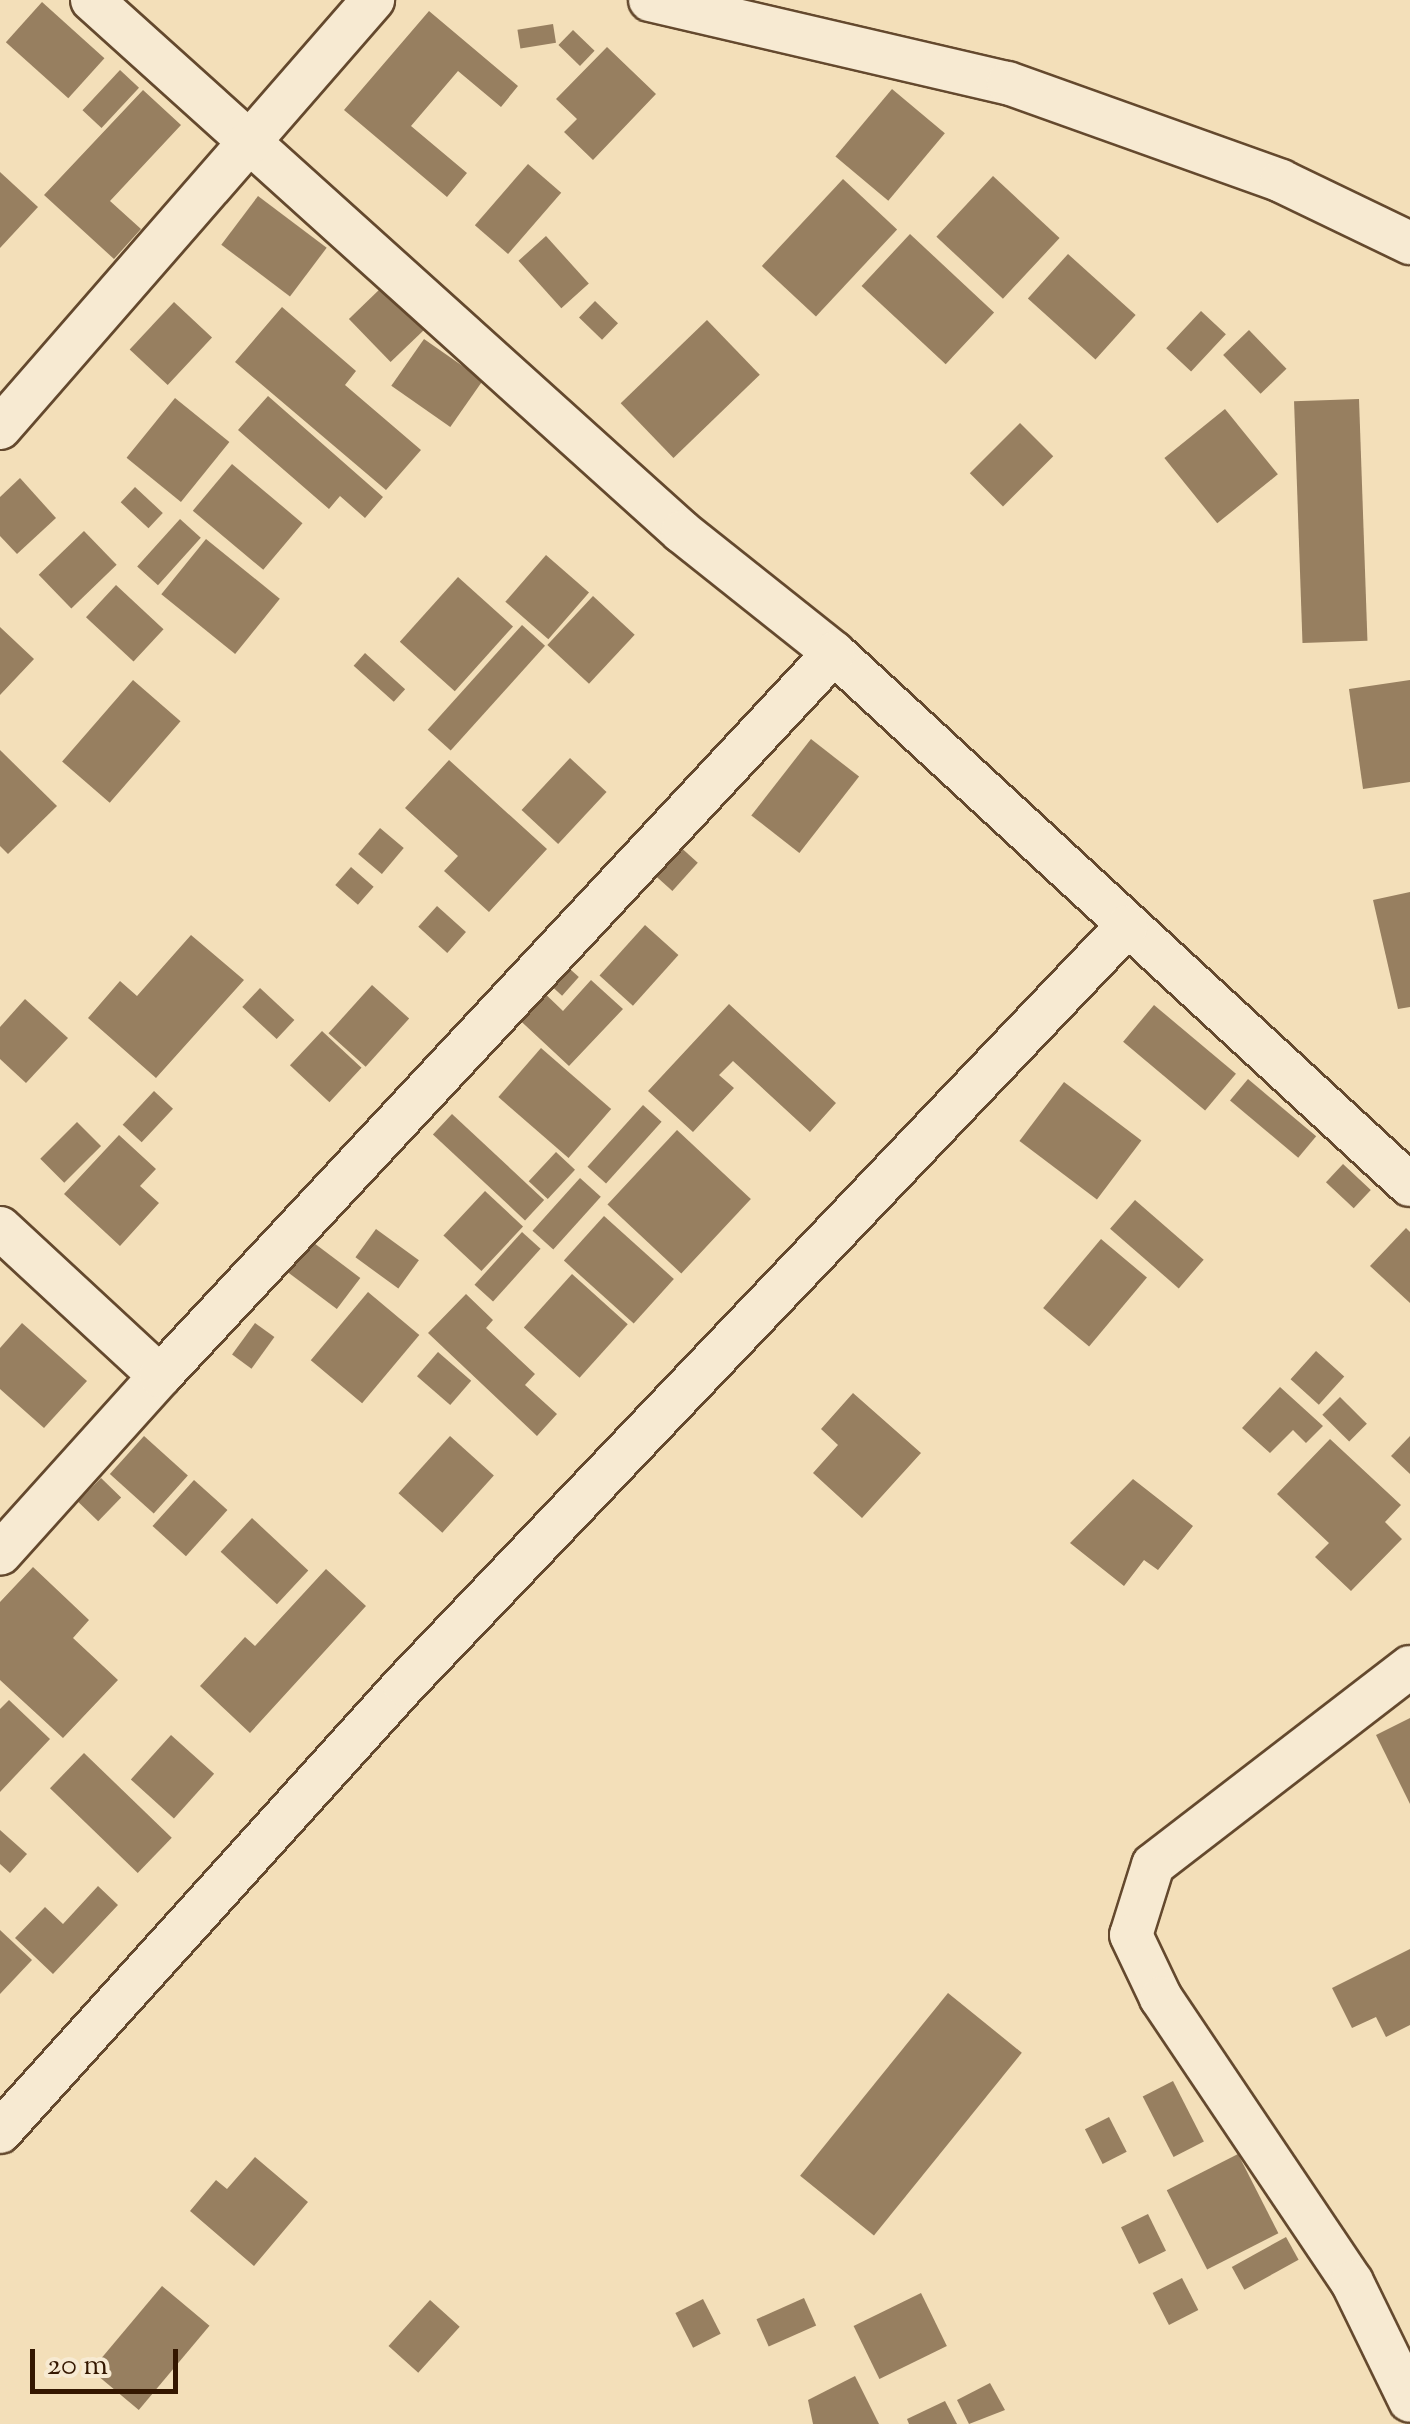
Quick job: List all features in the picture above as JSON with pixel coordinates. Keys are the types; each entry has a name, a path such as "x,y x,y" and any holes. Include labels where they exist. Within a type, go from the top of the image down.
{"street":[{"path":"92,0 250,136 682,532 834,653 1126,927 1410,1185"},
{"path":"0,428 372,0"},
{"path":"650,0 1008,83 1281,180 1410,242"},
{"path":"0,1554 160,1376 834,653"},
{"path":"0,2132 417,1670 1126,927"},
{"path":"0,1228 160,1376"},
{"path":"1410,1666 1153,1866 1131,1934 1161,1998 1352,2282 1410,2401"}],"building":[{"path":"42,2 104,58 68,98 6,42"},
{"path":"429,11 518,86 501,107 458,71 411,126 467,173 447,197 344,110"},
{"path":"553,24 556,43 520,48 517,30"},
{"path":"573,30 595,51 580,66 558,45"},
{"path":"607,47 656,94 593,160 564,132 577,119 556,99"},
{"path":"120,70 139,88 102,128 82,110"},
{"path":"892,89 945,133 888,201 835,156"},
{"path":"143,90 181,125 110,201 141,229 114,259 44,195"},
{"path":"528,164 561,193 508,254 475,225"},
{"path":"0,172 38,207 0,248"},
{"path":"993,176 1060,238 1003,299 936,237"},
{"path":"843,179 897,229 816,316 762,266"},
{"path":"258,196 327,248 290,296 221,245"},
{"path":"910,234 994,312 946,364 862,286"},
{"path":"546,236 589,284 561,308 519,261"},
{"path":"1068,254 1136,315 1095,359 1028,299"},
{"path":"382,287 424,330 391,362 349,319"},
{"path":"595,301 618,323 602,340 579,318"},
{"path":"174,302 212,337 168,385 130,350"},
{"path":"282,307 356,371 345,385 421,450 386,490 235,362"},
{"path":"1201,311 1226,334 1191,371 1166,348"},
{"path":"707,320 760,375 673,458 621,403"},
{"path":"1249,330 1287,369 1261,394 1223,355"},
{"path":"424,339 483,380 450,427 391,386"},
{"path":"268,396 383,497 365,518 340,496 329,509 238,430"},
{"path":"175,398 229,442 181,502 127,458"},
{"path":"1359,399 1367,641 1302,643 1294,401"},
{"path":"1225,409 1278,474 1217,523 1164,458"},
{"path":"1020,423 1053,456 1003,506 970,473"},
{"path":"232,464 302,523 263,570 193,511"},
{"path":"20,478 56,518 17,554 0,536 0,497"},
{"path":"135,487 163,513 148,528 121,502"},
{"path":"180,519 201,538 158,585 137,567"},
{"path":"84,531 117,565 71,609 39,575"},
{"path":"206,539 280,599 235,654 161,594"},
{"path":"546,555 589,592 548,639 505,602"},
{"path":"458,577 513,627 455,691 400,642"},
{"path":"116,585 164,629 134,662 86,617"},
{"path":"593,596 635,635 589,684 547,645"},
{"path":"522,625 545,646 451,751 428,730"},
{"path":"0,627 34,659 0,695"},
{"path":"365,653 405,689 394,702 354,666"},
{"path":"133,680 181,721 110,803 62,762"},
{"path":"1410,680 1410,782 1363,789 1349,689"},
{"path":"811,739 859,777 799,853 751,815"},
{"path":"0,750 57,806 8,854 0,846"},
{"path":"570,758 607,792 558,844 522,810"},
{"path":"449,760 547,849 489,912 444,871 458,856 405,808"},
{"path":"380,828 404,848 382,874 358,854"},
{"path":"677,844 698,863 672,891 652,872"},
{"path":"351,867 374,887 358,905 335,885"},
{"path":"1410,892 1410,1007 1398,1009 1373,900"},
{"path":"437,906 466,932 447,953 418,927"},
{"path":"645,925 678,955 633,1006 599,976"},
{"path":"191,935 244,980 156,1078 88,1018 120,981 137,996"},
{"path":"561,961 579,977 562,996 544,980"},
{"path":"591,980 623,1009 569,1066 511,1012 536,985 563,1011"},
{"path":"372,985 409,1018 366,1067 329,1033"},
{"path":"260,988 294,1020 277,1039 242,1007"},
{"path":"25,999 68,1038 26,1083 0,1059 0,1027"},
{"path":"729,1004 836,1103 810,1132 733,1061 719,1075 734,1088 693,1132 648,1091"},
{"path":"1154,1005 1236,1074 1205,1111 1123,1042"},
{"path":"322,1031 361,1068 329,1102 290,1065"},
{"path":"541,1048 611,1109 569,1158 498,1097"},
{"path":"1248,1079 1316,1136 1298,1158 1230,1100"},
{"path":"1064,1082 1141,1140 1097,1199 1019,1141"},
{"path":"154,1091 173,1109 142,1142 123,1125"},
{"path":"643,1105 662,1122 606,1183 587,1167"},
{"path":"452,1114 544,1200 525,1220 433,1134"},
{"path":"77,1122 101,1146 64,1183 40,1159"},
{"path":"677,1130 751,1199 681,1273 607,1205"},
{"path":"119,1135 156,1169 140,1186 159,1203 120,1246 64,1194"},
{"path":"556,1152 575,1170 548,1199 529,1181"},
{"path":"1343,1164 1371,1190 1354,1208 1326,1182"},
{"path":"580,1178 601,1197 553,1249 532,1231"},
{"path":"485,1191 523,1226 481,1271 443,1236"},
{"path":"1135,1200 1204,1260 1179,1288 1110,1229"},
{"path":"604,1216 674,1279 634,1323 564,1261"},
{"path":"1406,1228 1410,1232 1410,1303 1370,1266"},
{"path":"376,1229 419,1260 398,1288 355,1257"},
{"path":"522,1232 541,1249 493,1301 474,1285"},
{"path":"1101,1239 1147,1278 1089,1347 1043,1308"},
{"path":"310,1240 360,1278 337,1309 287,1271"},
{"path":"572,1274 628,1324 580,1378 524,1328"},
{"path":"368,1292 419,1335 362,1403 311,1360"},
{"path":"466,1294 493,1320 486,1328 535,1374 525,1385 557,1414 537,1436 428,1333"},
{"path":"22,1323 87,1381 44,1428 0,1389 0,1348"},
{"path":"255,1323 274,1337 251,1369 232,1355"},
{"path":"1316,1351 1344,1376 1319,1405 1291,1379"},
{"path":"438,1352 471,1381 450,1405 417,1376"},
{"path":"1280,1387 1323,1426 1306,1443 1293,1430 1270,1453 1242,1428"},
{"path":"853,1393 921,1453 862,1518 813,1473 838,1445 821,1429"},
{"path":"1340,1397 1367,1424 1349,1442 1322,1415"},
{"path":"144,1436 188,1475 154,1513 110,1474"},
{"path":"450,1436 494,1475 442,1533 398,1493"},
{"path":"1410,1436 1410,1474 1391,1456"},
{"path":"1330,1439 1401,1505 1385,1522 1402,1539 1351,1591 1315,1557 1329,1543 1277,1494"},
{"path":"101,1478 121,1497 98,1521 78,1502"},
{"path":"1133,1479 1193,1526 1158,1570 1144,1560 1124,1586 1070,1543"},
{"path":"194,1480 227,1510 186,1556 153,1526"},
{"path":"252,1518 308,1571 277,1604 221,1552"},
{"path":"33,1567 89,1620 73,1638 118,1680 63,1738 0,1680 0,1602"},
{"path":"326,1569 366,1606 250,1733 200,1686 245,1637 255,1646"},
{"path":"9,1700 50,1739 0,1792 0,1709"},
{"path":"1410,1718 1410,1804 1376,1735"},
{"path":"171,1735 214,1774 174,1818 131,1780"},
{"path":"84,1753 172,1838 138,1873 50,1788"},
{"path":"0,1830 27,1854 10,1873 0,1864"},
{"path":"98,1886 118,1905 53,1974 15,1938 45,1907 63,1924"},
{"path":"0,1930 32,1960 0,1994"},
{"path":"1410,1949 1410,2025 1386,2037 1376,2017 1352,2028 1332,1988"},
{"path":"948,1993 1022,2053 874,2235 800,2176"},
{"path":"1173,2081 1204,2142 1174,2157 1143,2096"},
{"path":"1109,2117 1127,2152 1103,2164 1085,2129"},
{"path":"1238,2154 1278,2233 1207,2270 1167,2190"},
{"path":"255,2157 308,2202 254,2266 190,2211 216,2180 227,2189"},
{"path":"1148,2214 1166,2251 1139,2264 1121,2227"},
{"path":"1286,2237 1299,2260 1244,2290 1232,2267"},
{"path":"1182,2278 1198,2310 1169,2325 1153,2293"},
{"path":"162,2286 209,2326 139,2410 91,2370"},
{"path":"921,2293 947,2346 879,2379 854,2326"},
{"path":"804,2298 816,2325 769,2347 756,2319"},
{"path":"703,2299 721,2334 693,2348 675,2313"},
{"path":"430,2300 460,2327 418,2373 389,2346"},
{"path":"855,2376 879,2424 813,2424 808,2400"},
{"path":"990,2383 1005,2410 969,2424 957,2400"},
{"path":"945,2401 957,2424 909,2424 907,2419"}]}
